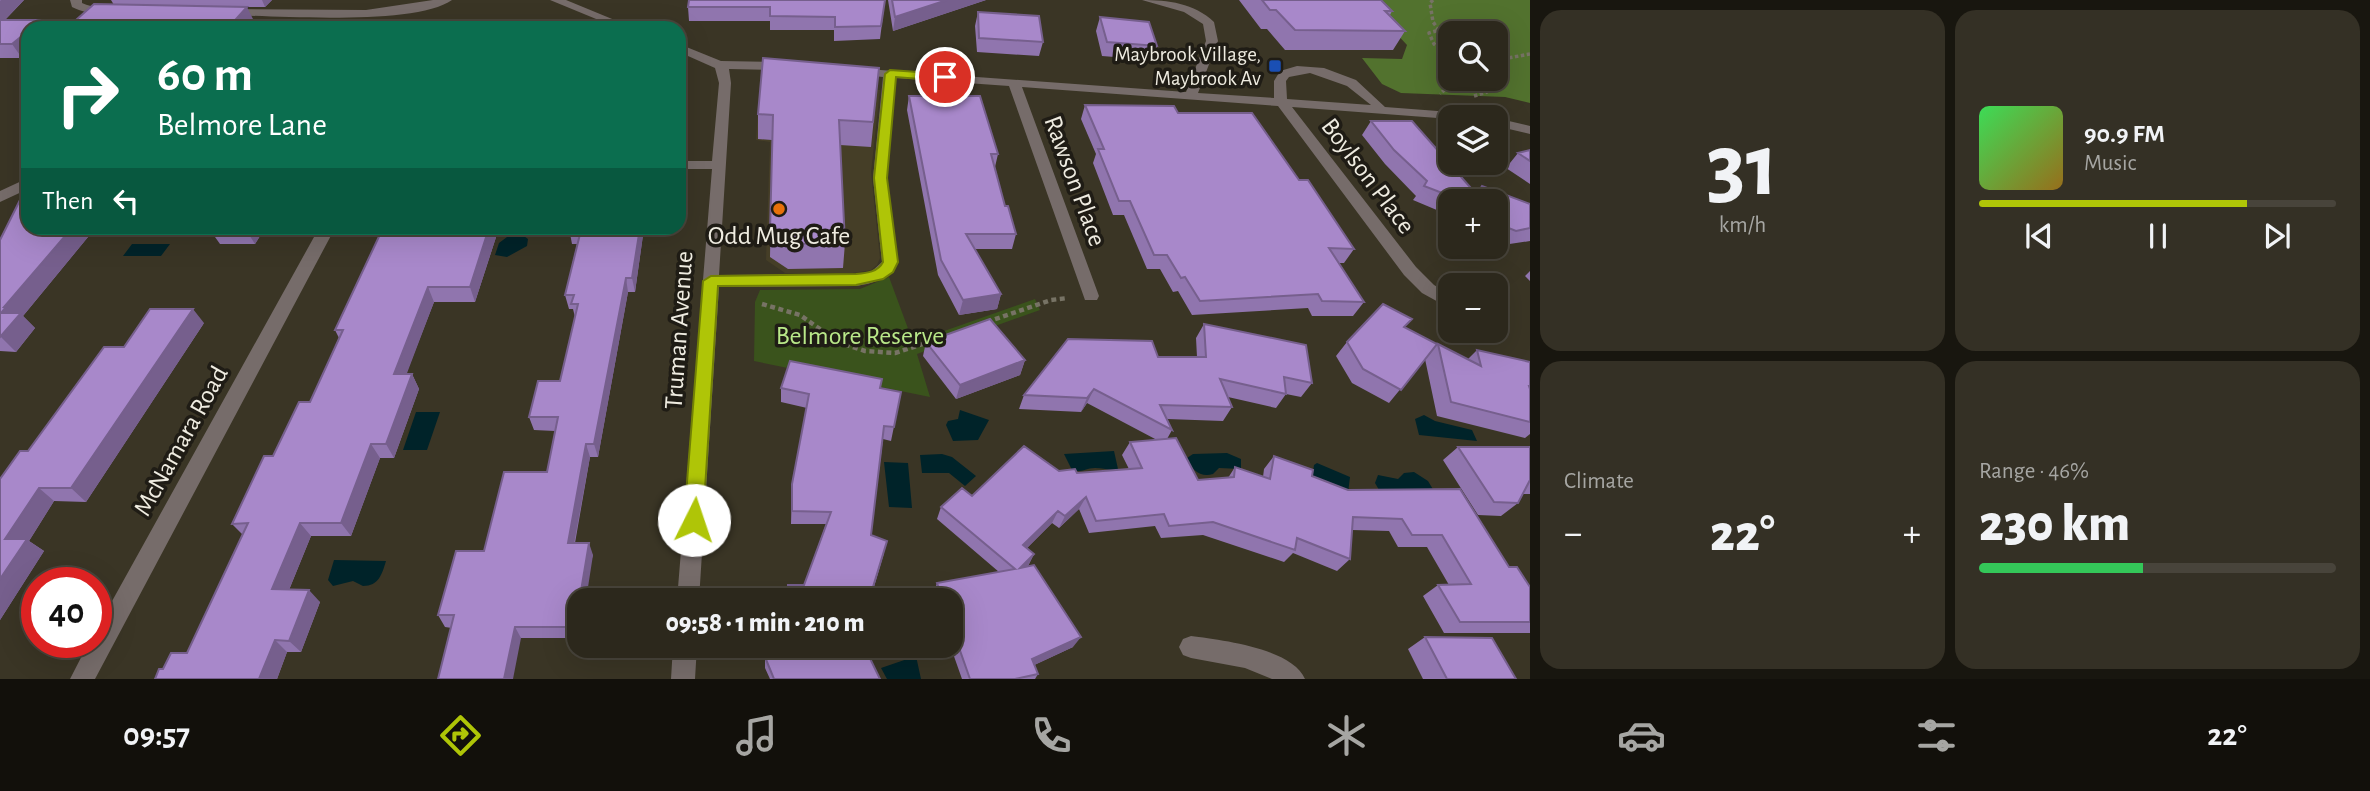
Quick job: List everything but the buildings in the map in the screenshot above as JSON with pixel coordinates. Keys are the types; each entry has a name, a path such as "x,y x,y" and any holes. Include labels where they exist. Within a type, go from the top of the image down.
{"street":[{"path":"76,0 76,5 83,9 125,12"},
{"path":"220,12 368,13 427,6 446,0"},
{"path":"556,0 610,21"},
{"path":"1148,0 1188,9 1208,22 1212,41 1191,95"},
{"path":"686,51 719,65 801,67"},
{"name":"Truman Avenue","path":"689,588 725,83 723,69 719,65"},
{"path":"1281,102 1280,81 1284,74 1301,69 1314,70 1353,84 1377,102 1382,110"},
{"path":"842,70 1438,114"},
{"path":"711,281 856,280 878,276 887,269 890,262 880,178 890,74"},
{"name":"Rawson Place","path":"1014,82 1091,296"},
{"name":"Boylson Place","path":"1281,102 1410,271 1438,295"},
{"path":"1508,124 1530,130"},
{"path":"686,165 718,165"},
{"path":"0,197 21,186"},
{"name":"McNamara Road","path":"82,679 323,235"},
{"path":"1191,647 1246,657 1279,668 1293,679"},
{"path":"682,679 684,658"}],"path":[{"path":"1433,0 1430,2 1433,22 1439,30 1429,33 1434,44 1446,53 1441,61 1451,84 1434,97"},
{"path":"1508,58 1530,54"},
{"path":"1469,99 1487,91"},
{"path":"756,300 800,315 838,342 865,351 895,353 937,339"},
{"path":"975,326 1051,300"}],"shaded area":[{"path":"760,81 880,90 871,172 880,258 871,270 853,273 785,273 766,260 770,142 756,140"}],"green space":[{"path":"1365,0 1530,0 1530,103 1505,97 1401,93 1382,84 1362,58 1402,59 1407,45"},
{"name":"Belmore Reserve","path":"889,277 913,342 1035,299 1040,310 917,354 930,397 754,361 755,302 760,290 860,289"}],"water":[{"path":"510,235 522,235 528,239 527,246 507,257 495,255 499,243"},
{"path":"132,244 170,244 161,256 123,256"},
{"path":"960,410 989,420 978,440 953,441 946,425 948,421 958,419"},
{"path":"416,412 440,412 427,450 403,450"},
{"path":"1424,415 1435,421 1472,430 1477,441 1419,435 1415,419"},
{"path":"1114,451 1118,469 1115,470 1072,470 1064,454"},
{"path":"1227,453 1241,459 1241,469 1219,468 1213,474 1204,475 1191,466 1187,458 1193,454"},
{"path":"942,454 952,457 976,476 965,486 949,473 922,473 920,455"},
{"path":"884,462 908,463 912,508 889,507"},
{"path":"1317,463 1350,477 1347,501 1311,485 1314,465"},
{"path":"1414,472 1428,481 1437,496 1382,495 1375,483 1378,475 1398,479 1404,473"},
{"path":"334,560 386,561 381,575 373,584 363,586 353,581 333,586 328,580"},
{"path":"916,658 921,679 887,679 881,668"}],"place":[{"name":"Maybrook Village, Maybrook Av","path":"1275,66"},
{"name":"Odd Mug Cafe","path":"779,209"}],"route":[{"path":"694,520 711,281 856,280 878,276 887,269 890,262 880,178 890,74 945,77"}]}
